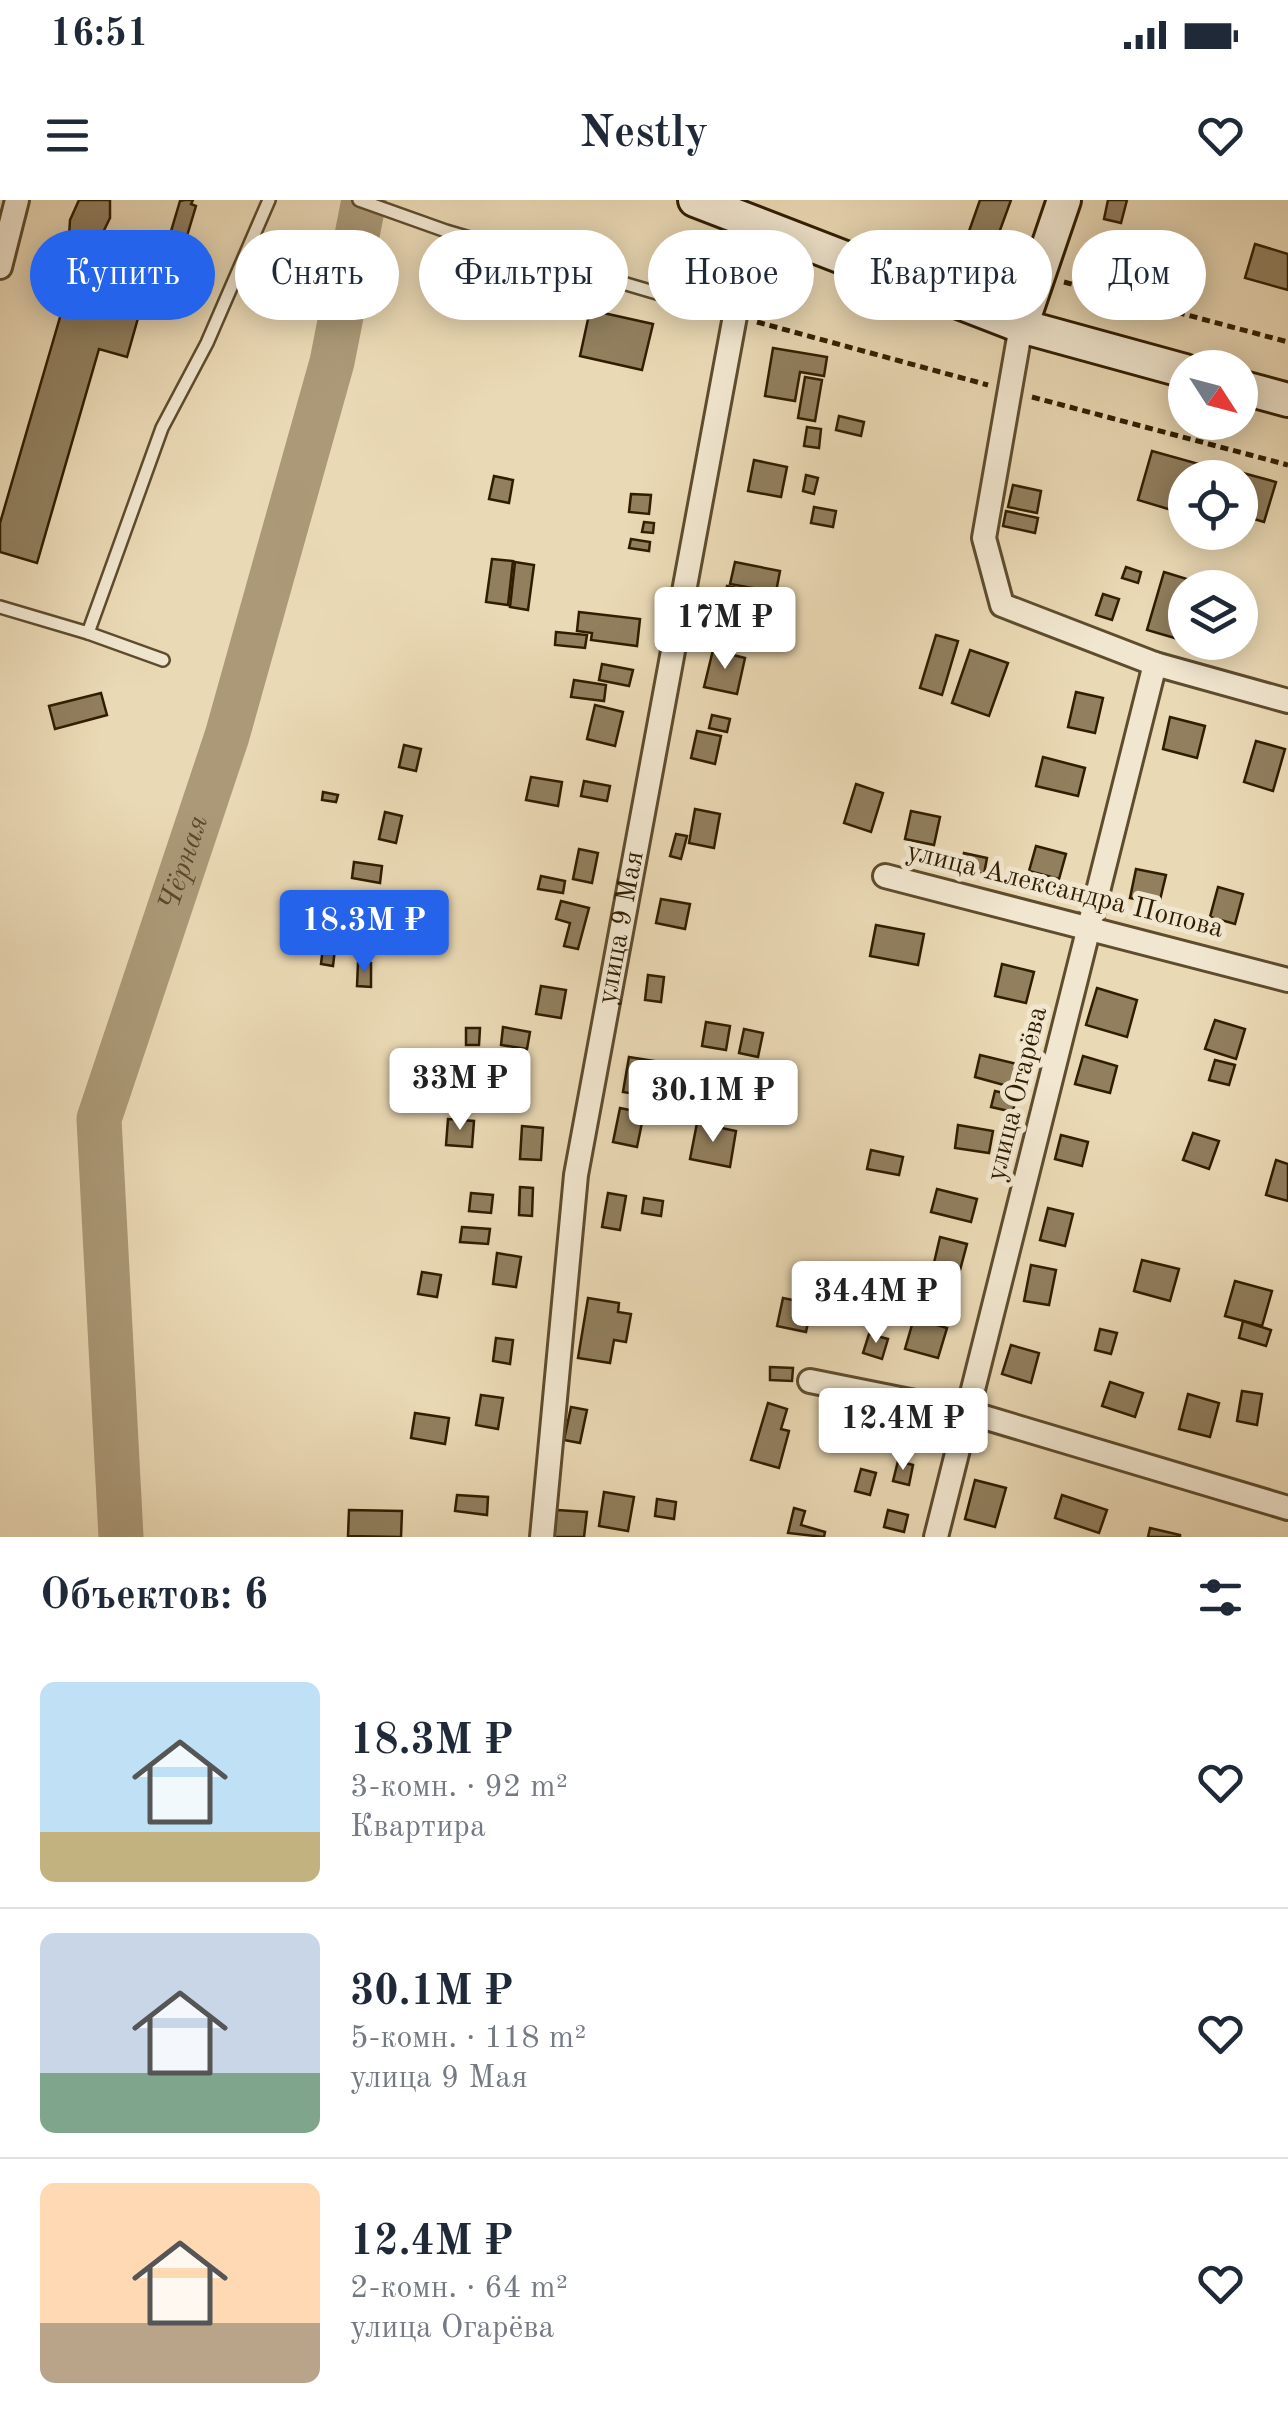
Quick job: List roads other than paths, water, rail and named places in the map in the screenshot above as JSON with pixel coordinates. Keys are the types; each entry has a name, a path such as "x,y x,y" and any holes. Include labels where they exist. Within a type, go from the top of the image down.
{"main road":[{"path":"695,200 774,230"},
{"path":"1021,326 1064,200"},
{"path":"814,246 1021,326 1168,367"},
{"path":"1258,392 1288,400"}],"street":[{"path":"0,267 10,206"},
{"name":"улица 9 Мая","path":"542,1537 576,1175 734,320"},
{"path":"1021,326 984,538 1002,605 1154,664 1288,701"},
{"name":"улица Огарёва","path":"936,1537 970,1414 1154,664"},
{"name":"улица Александра Попова","path":"885,876 1288,980"},
{"path":"810,1381 970,1414 1288,1508"}],"lane":[{"path":"88,633 162,428 208,344 269,200"},
{"path":"360,200 446,231 648,290"},
{"path":"0,608 163,660"}],"waterway":[{"name":"Чёрная","path":"121,1537 99,1119 227,736 332,362 364,200"}]}
